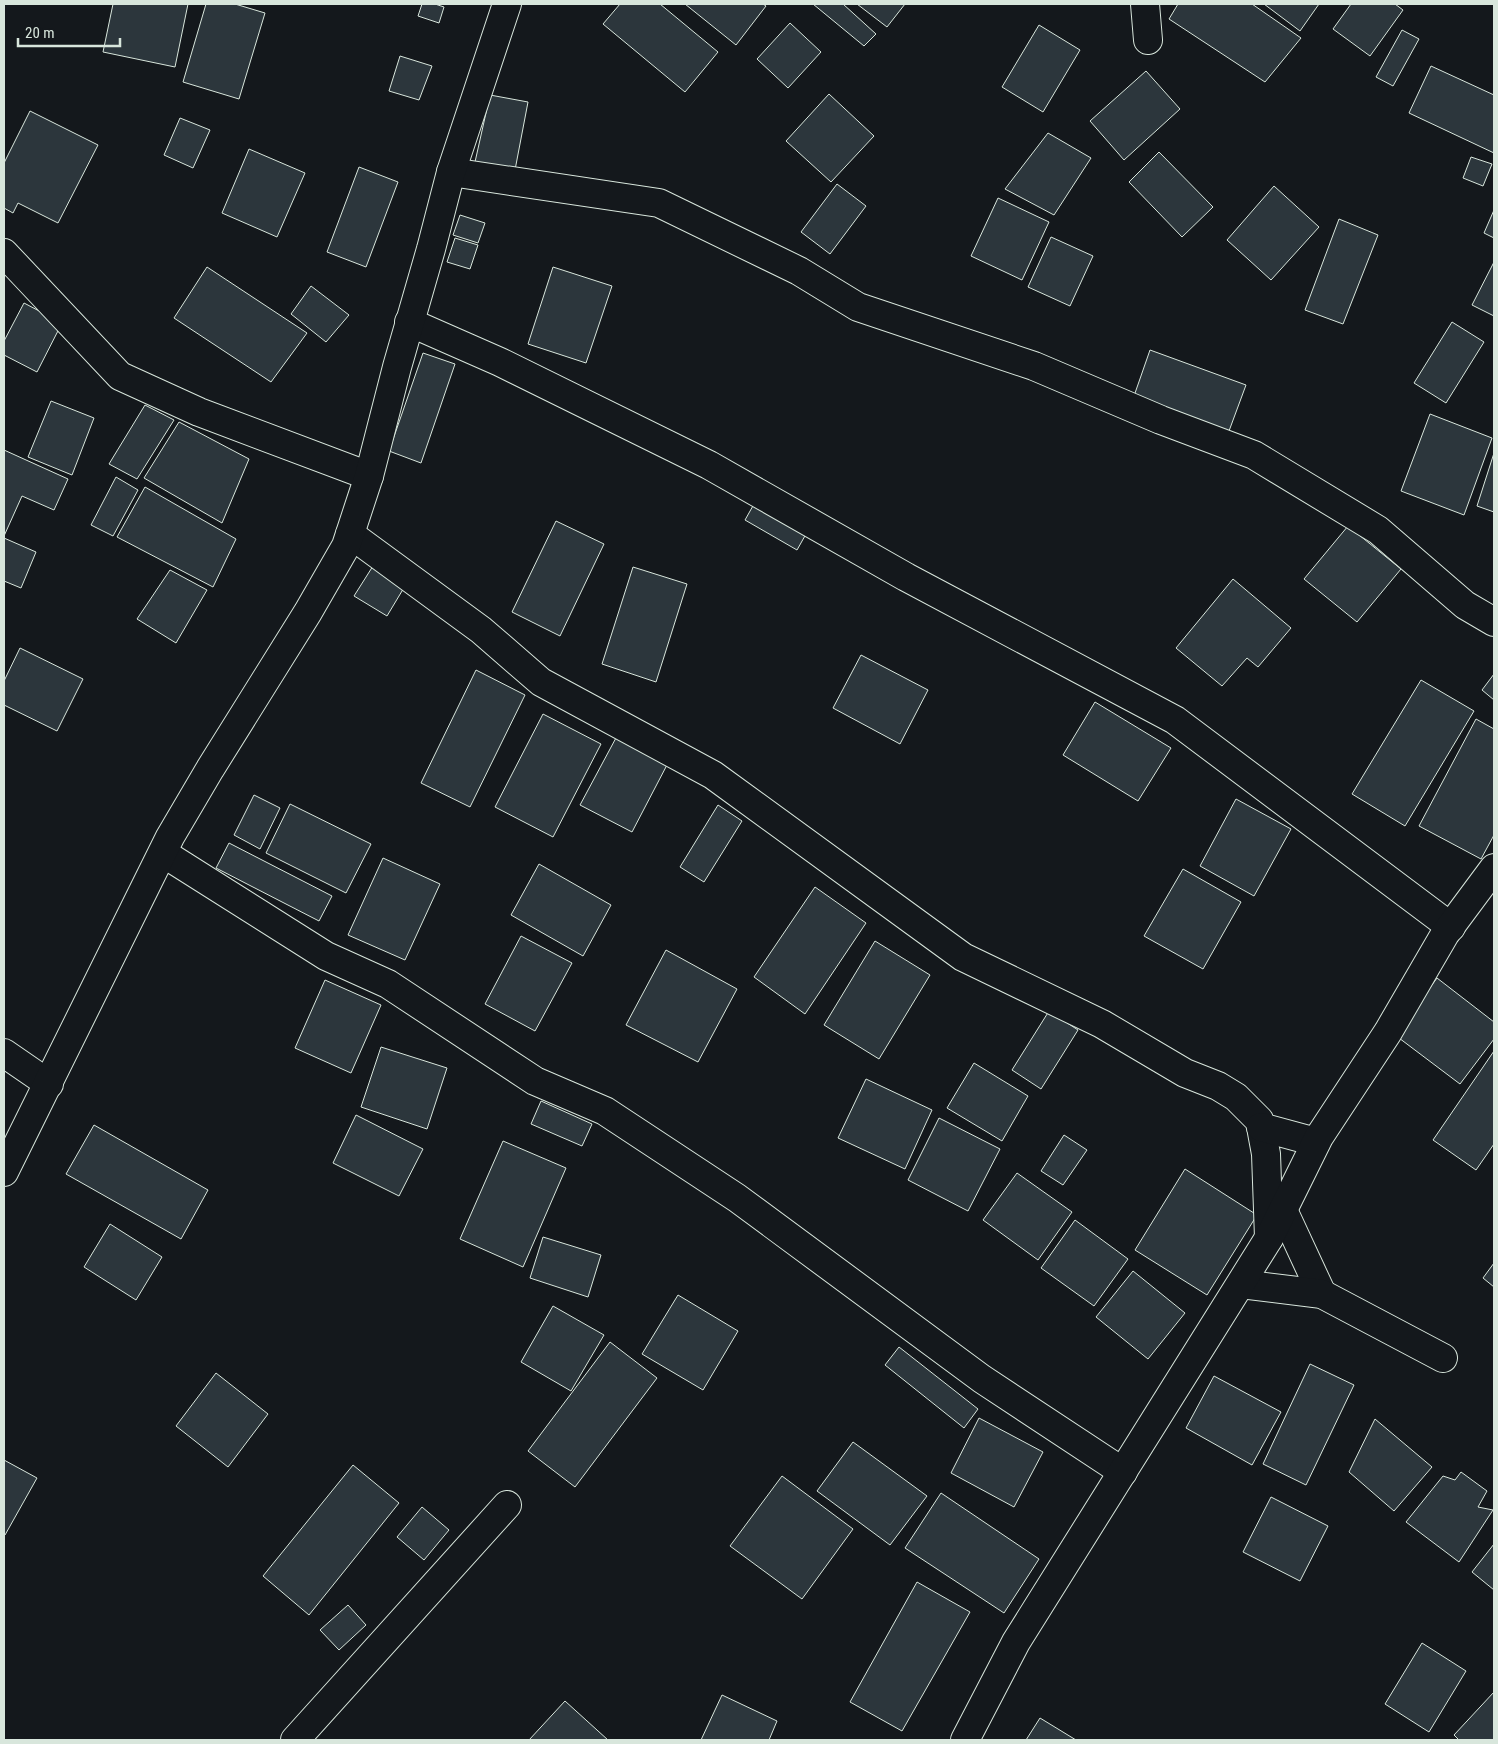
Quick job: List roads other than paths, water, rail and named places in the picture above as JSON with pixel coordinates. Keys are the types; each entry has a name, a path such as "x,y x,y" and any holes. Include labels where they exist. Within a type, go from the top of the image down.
{"street":[{"path":"4,1172 163,853 210,769 308,612 346,546 369,476 451,172 507,4"},
{"path":"1145,4 1148,40"},
{"path":"451,172 659,203 799,271 858,307 1034,366 1160,420 1254,455 1378,530 1465,606 1494,622"},
{"path":"4,253 120,376 199,412 369,476"},
{"path":"409,322 500,362 709,465 906,577 1175,720 1450,926"},
{"path":"350,534 482,630 541,682 714,775 963,957 1102,1024 1185,1073 1218,1086 1242,1103 1259,1120 1261,1127 1266,1154 1269,1238"},
{"path":"163,853 326,956 388,984 535,1081 605,1111 737,1198 982,1379 1123,1472"},
{"path":"965,1740 1016,1642 1269,1238 1316,1142 1388,1032 1450,926 1494,868"},
{"path":"4,1053 49,1084"},
{"path":"1261,1127 1316,1142"},
{"path":"1283,1210 1322,1294"},
{"path":"1241,1284 1322,1294 1443,1358"},
{"path":"296,1740 507,1505"}]}
